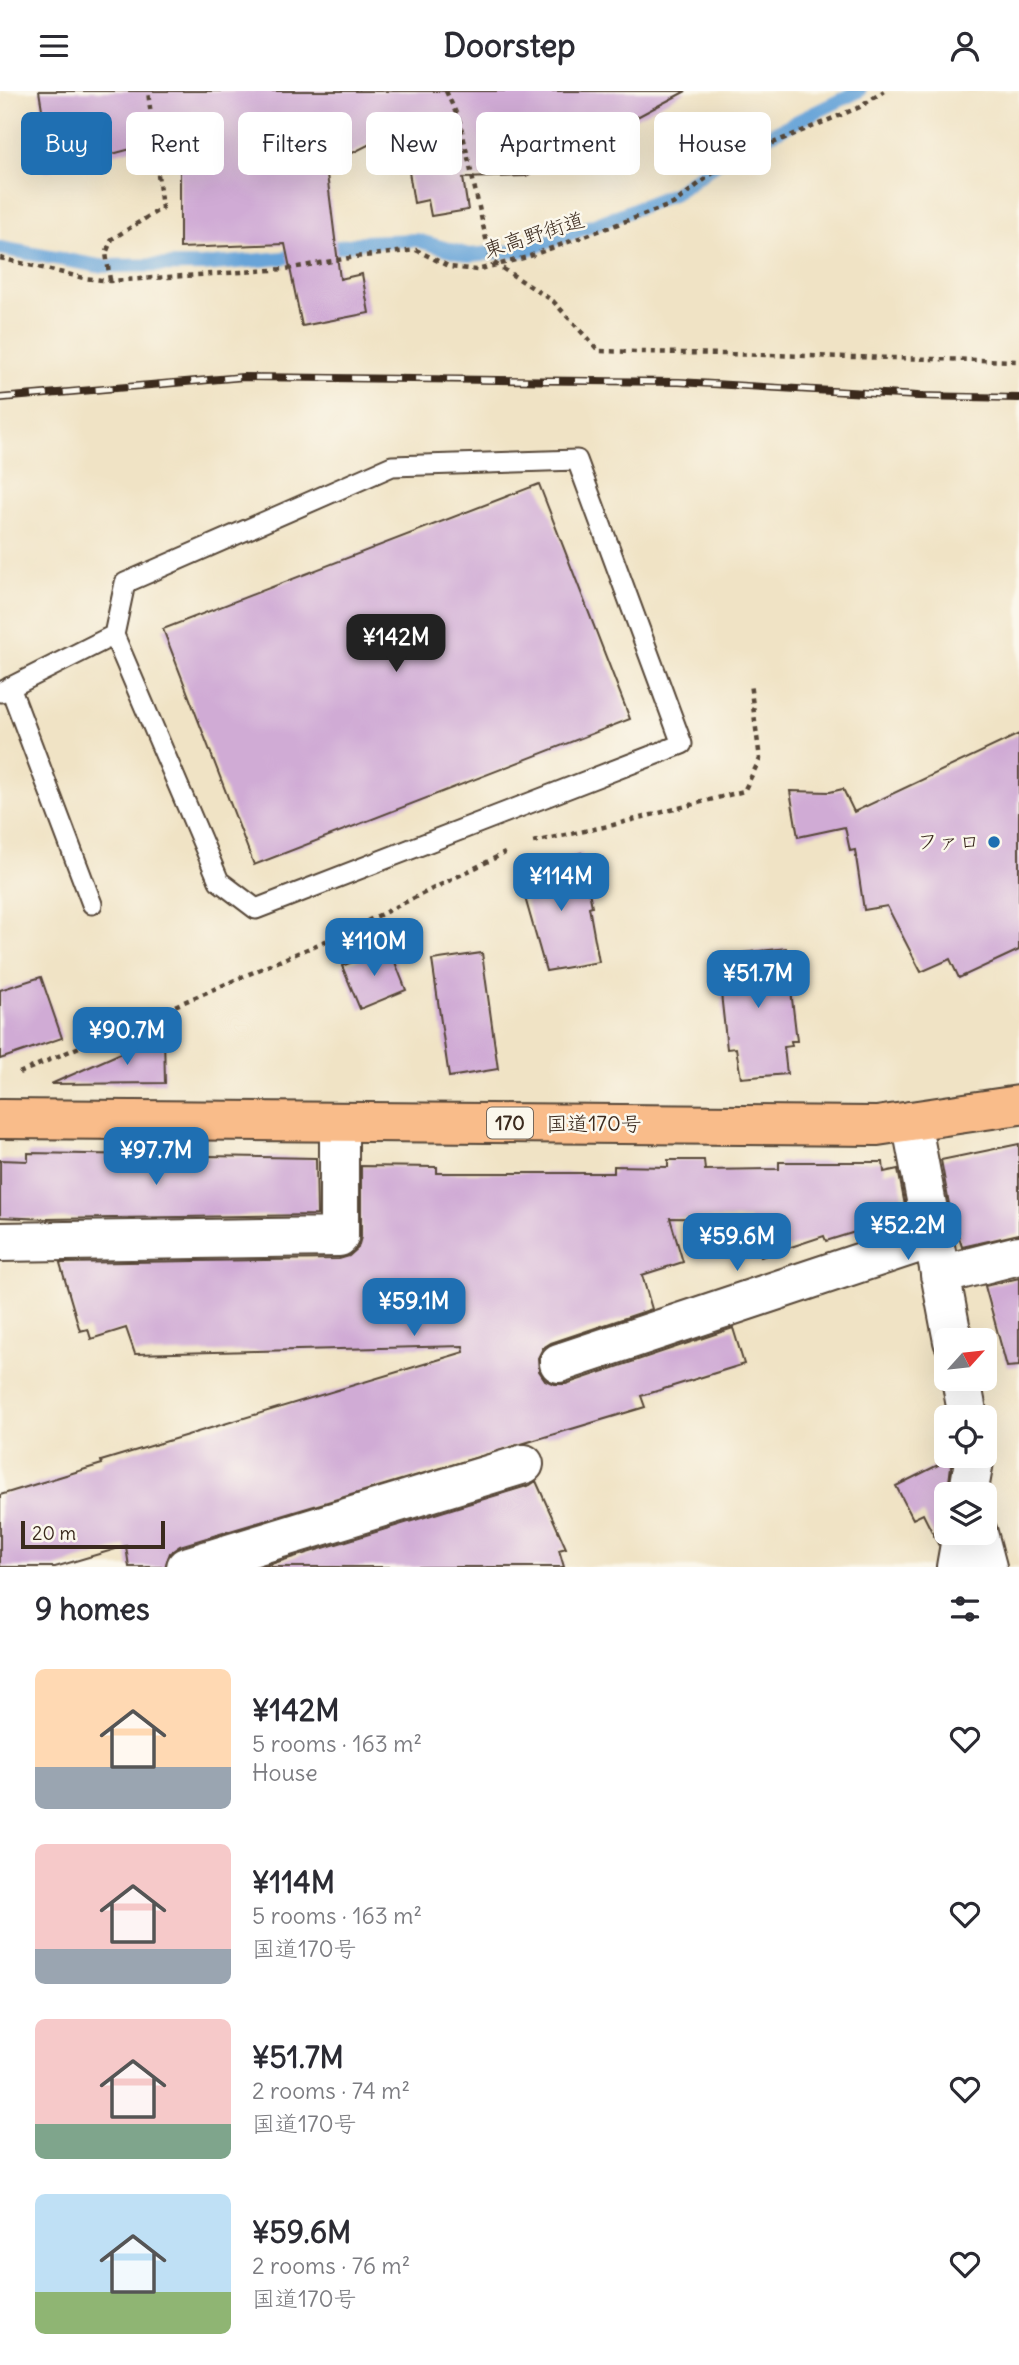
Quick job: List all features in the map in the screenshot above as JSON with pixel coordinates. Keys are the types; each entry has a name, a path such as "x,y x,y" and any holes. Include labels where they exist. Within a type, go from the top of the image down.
{"highway":[{"name":"国道170号","path":"3,1119 877,1126 1019,1105"}],"street":[{"path":"911,1121 950,1328"},
{"path":"0,1242 339,1237 339,1122"},
{"path":"559,1363 934,1238"},
{"path":"940,1275 1019,1255"},
{"path":"186,1567 524,1464"},
{"path":"956,1567 960,1545"},
{"path":"981,1545 987,1567"}],"lane":[{"path":"577,460 682,744 256,909 219,881 114,635 125,583 393,466 577,460"},
{"path":"92,904 5,690 114,635"}],"path":[{"path":"110,281 106,253 112,239 162,208 148,91"},
{"path":"446,91 460,122 491,261 553,302 599,351 1019,361"},
{"name":"東高野街道","path":"0,258 84,278 110,281 286,269 416,250 450,267 477,270 527,257 673,204 727,162 860,107 884,91"},
{"path":"523,845 744,791 760,759 750,683"},
{"path":"3,1119 16,1075 335,937 510,851"}],"building":[{"path":"39,91 686,91 640,115 640,112 476,112 476,175 528,175 463,178 468,210 431,216 428,200 414,203 410,175 462,175 462,112 366,112 366,146 352,153 352,112 238,112 238,175 327,175 340,279 362,274 369,313 302,326 285,244 180,248 180,175 224,175 224,112 126,112 126,150 112,154 112,112 42,112"},
{"path":"539,484 630,719 254,865 163,629"},
{"path":"1019,734 1019,950 959,978 950,959 921,972 887,906 864,910 855,850 850,851 845,827 798,837 790,791 830,792 843,789 854,812"},
{"path":"581,853 592,906 589,907 599,962 546,971 518,873"},
{"path":"389,947 406,990 360,1009 342,966"},
{"path":"786,948 797,1041 791,1041 792,1046 784,1047 787,1074 741,1078 736,1048 727,1049 717,956"},
{"path":"482,953 498,1069 449,1077 432,960"},
{"path":"41,977 62,1038 0,1059 0,990"},
{"path":"164,1034 165,1083 51,1084"},
{"path":"1019,1144 1019,1234 962,1247 949,1204 941,1160"},
{"path":"28,1153 316,1158 317,1215 47,1219 0,1217 0,1160 28,1161"},
{"path":"668,1160 704,1160 705,1170 779,1169 779,1162 883,1162 884,1172 898,1169 907,1216 826,1241 824,1236 761,1257 749,1219 670,1218 683,1262 642,1275 652,1309 551,1343 543,1348 538,1358 539,1371 545,1380 554,1384 566,1384 733,1328 744,1364 641,1396 645,1407 180,1546 170,1553 165,1567 129,1567 126,1546 55,1567 0,1567 0,1495 102,1464 101,1461 464,1352 463,1346 135,1354 126,1328 91,1339 88,1329 80,1331 60,1263 339,1259 349,1256 358,1248 361,1237 361,1166 437,1167 437,1173 614,1173 614,1166 668,1167"},
{"path":"1019,1278 1019,1366 1007,1367 985,1286"},
{"path":"934,1467 951,1468 949,1482 934,1482 934,1536 923,1514 913,1519 896,1486"},
{"path":"536,1481 566,1548 559,1550 564,1567 261,1567 530,1485"}],"waterway":[{"path":"0,248 99,266 203,265 283,258 364,242 416,240 469,255 526,250 675,193 728,155 859,91"}],"railway":[{"path":"0,398 243,377 679,382 918,396 1019,398"}],"place":[{"name":"ファロ","path":"994,842"}]}
